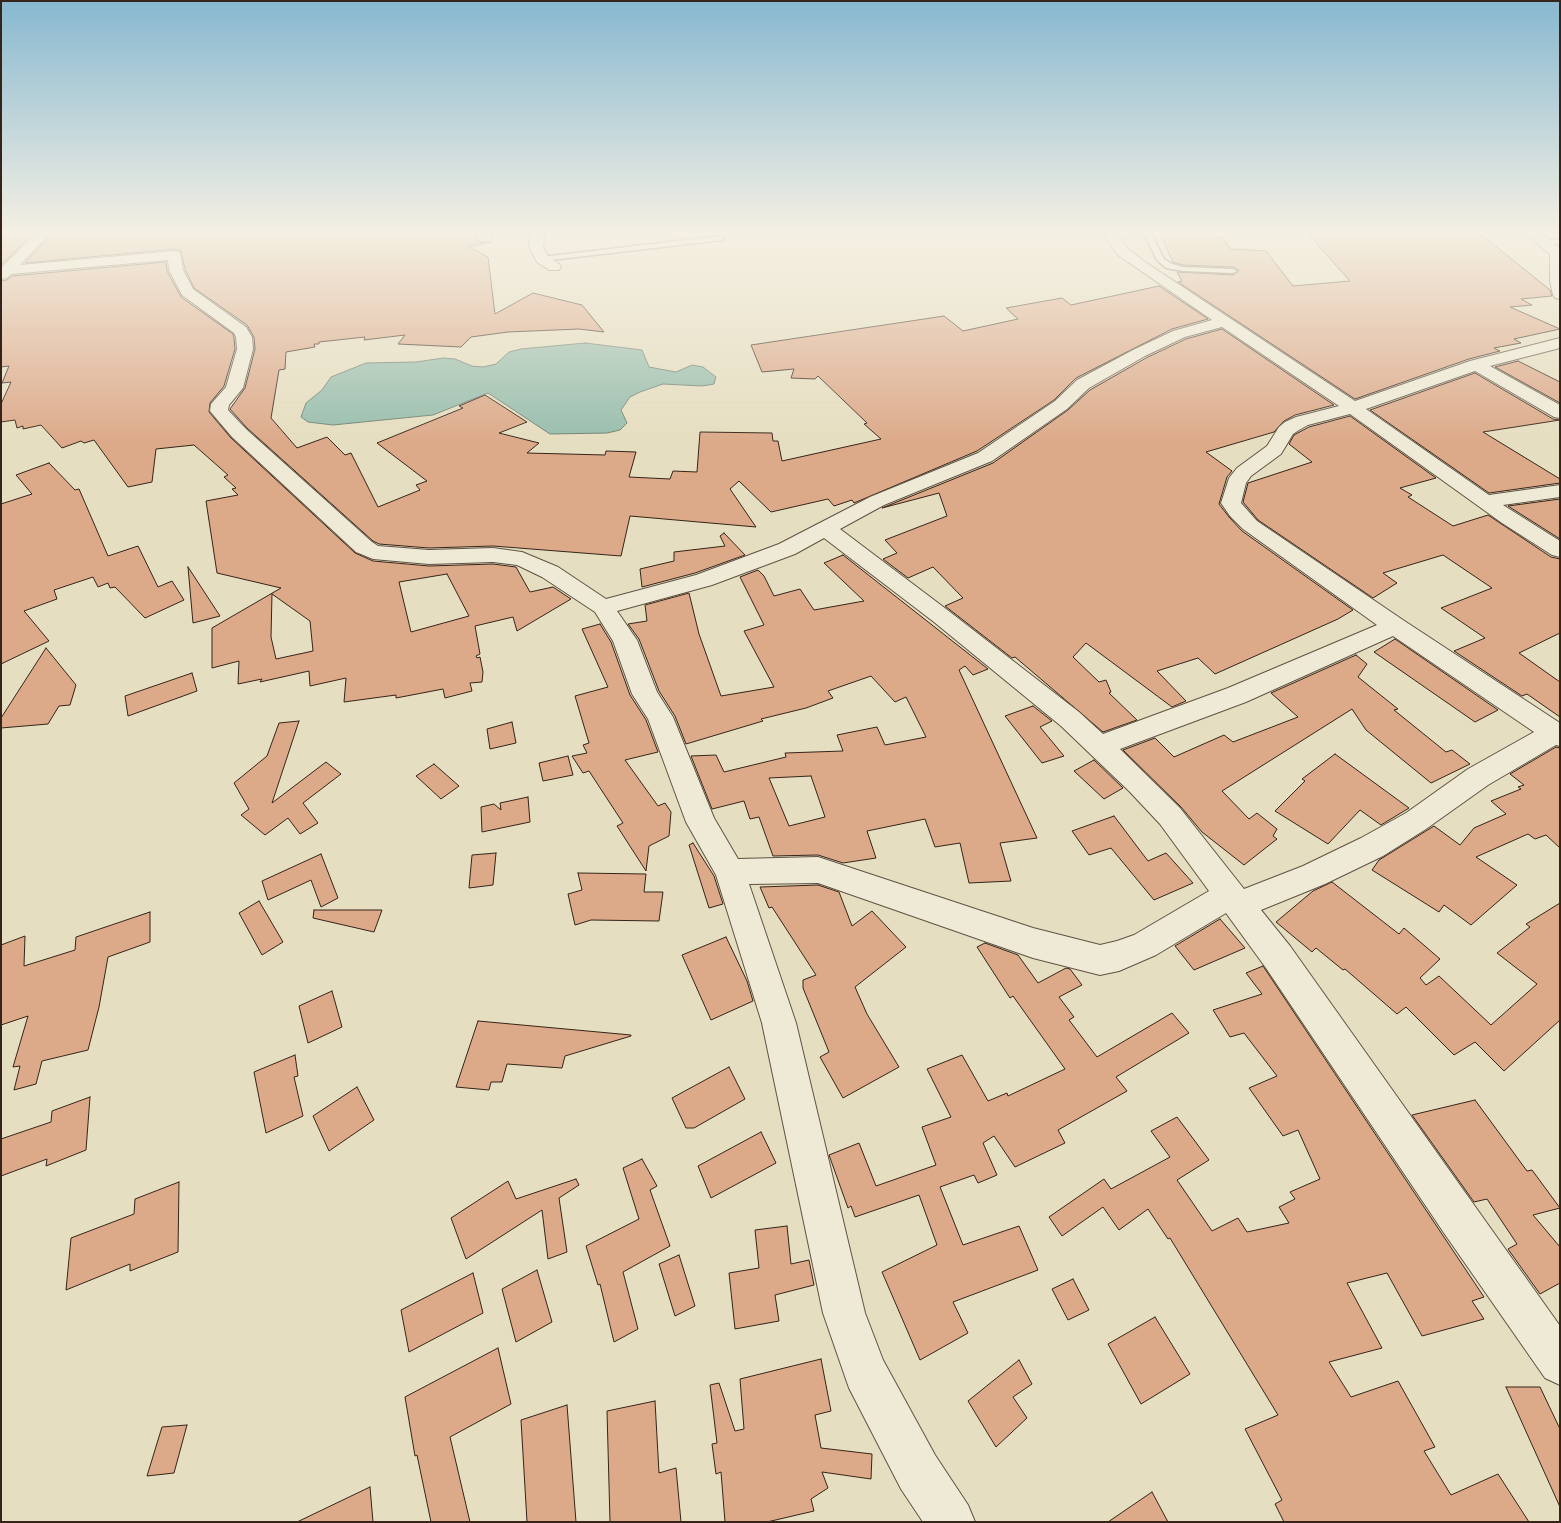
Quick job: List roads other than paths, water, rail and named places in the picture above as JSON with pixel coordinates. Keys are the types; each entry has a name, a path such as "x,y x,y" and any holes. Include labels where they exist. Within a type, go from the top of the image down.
{"street":[{"path":"202,302 240,330 244,338 245,349 234,388 220,404 219,410 239,434 358,543 373,552 429,557 493,555 522,559 550,572 603,606 625,640 645,694 660,717 701,822 730,872 779,1023 844,1313 865,1372 918,1472 951,1522"},
{"path":"1194,302 1352,407 1485,502 1560,550"},
{"path":"603,606 704,580 787,549 877,501 986,457 1061,405 1082,384 1139,353 1179,334 1223,322"},
{"path":"730,872 818,870 1032,943 1100,960 1119,956 1145,945 1235,899 1314,875 1372,847 1416,821 1478,777 1558,735 1395,626 1250,525 1231,503 1236,482 1244,472 1274,450 1286,430 1302,421 1339,412 1476,365 1560,343"},
{"path":"1476,365 1560,413"},
{"path":"1485,502 1560,491"},
{"path":"826,529 1004,665 1100,746 1170,816 1278,957 1560,1364"},
{"path":"1100,746 1237,695 1395,626"}]}
